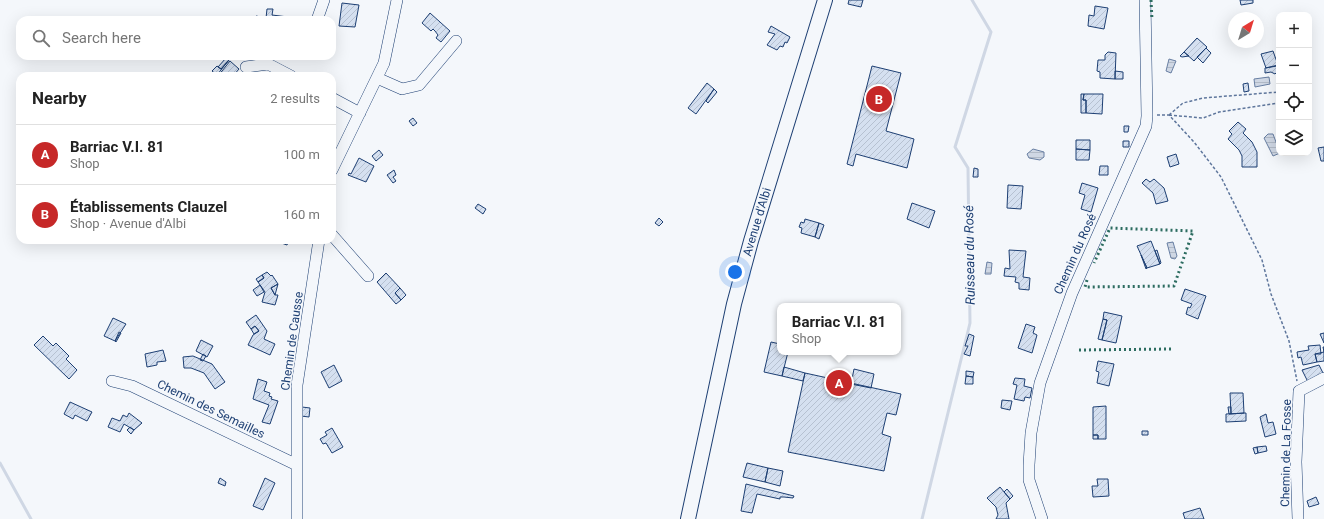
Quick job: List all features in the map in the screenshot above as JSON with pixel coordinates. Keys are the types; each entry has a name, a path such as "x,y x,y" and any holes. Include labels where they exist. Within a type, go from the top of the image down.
{"main road":[{"name":"Avenue d'Albi","path":"688,519 734,304 751,241 825,0"}],"street":[{"path":"318,16 324,0"},
{"path":"336,162 384,63 397,0"},
{"name":"Chemin du Rosé","path":"1042,519 1029,480 1031,433 1040,383 1063,314 1146,126 1145,0"},
{"path":"377,78 402,89 419,85 456,41"},
{"path":"246,68 268,64 283,72"},
{"path":"336,100 360,113"},
{"path":"336,240 368,276"},
{"name":"Chemin de Causse","path":"297,519 297,385 318,244"},
{"name":"Chemin de La Fosse","path":"1298,519 1296,462 1300,391 1324,378"},
{"name":"Chemin des Semailles","path":"112,381 132,386 297,465"}],"path":[{"path":"1169,115 1183,103 1203,98 1276,92"},
{"path":"1147,116 1169,115 1203,118 1219,112 1276,103"},
{"path":"1169,115 1194,142 1221,178 1262,260 1271,294 1289,340 1300,391"}],"shaded area":[{"path":"1169,59 1176,61 1171,73 1166,71"},
{"path":"1269,77 1270,84 1255,87 1254,79"},
{"path":"1268,134 1273,134 1276,142 1276,155 1273,156 1264,138"},
{"path":"1033,149 1044,152 1044,157 1040,160 1029,158 1027,154"},
{"path":"1173,242 1177,256 1175,259 1171,258 1167,243"},
{"path":"987,262 992,263 991,274 985,274"}],"building":[{"path":"849,0 863,0 861,7 848,4"},
{"path":"1240,0 1253,0 1253,3 1241,5"},
{"path":"342,3 359,5 355,27 339,26"},
{"path":"1095,6 1108,8 1104,29 1088,26 1089,15 1094,16"},
{"path":"267,9 273,9 272,15 280,16 266,16"},
{"path":"430,13 450,31 441,42 436,38 438,35 433,29 431,31 422,23"},
{"path":"771,26 790,37 787,43 785,42 783,47 780,46 777,50 767,45 775,34 768,32"},
{"path":"1197,38 1207,47 1194,61 1184,52"},
{"path":"1206,48 1211,53 1203,63 1197,57"},
{"path":"1273,51 1276,59 1276,66 1266,68 1261,54"},
{"path":"1108,52 1116,53 1115,79 1100,78 1100,72 1097,71 1098,60 1105,60 1105,55"},
{"path":"1184,52 1189,56 1180,56"},
{"path":"224,60 229,60 221,69 218,67"},
{"path":"229,60 219,72 212,71 217,66 221,69"},
{"path":"230,61 239,69 236,72 221,72"},
{"path":"872,66 901,73 886,131 914,139 907,168 856,154 853,166 847,164"},
{"path":"1276,66 1276,73 1265,73 1265,68"},
{"path":"1115,71 1123,72 1123,79 1115,79"},
{"path":"707,83 714,89 696,114 688,108"},
{"path":"1248,83 1249,91 1244,92 1243,84"},
{"path":"714,89 717,92 708,103 706,101"},
{"path":"1081,94 1084,94 1083,100 1086,100 1086,113 1081,113"},
{"path":"1084,94 1103,94 1102,114 1086,113 1086,100 1083,100"},
{"path":"413,118 417,123 413,126 409,121"},
{"path":"1238,122 1246,129 1243,133 1252,142 1257,152 1257,167 1242,167 1242,156 1239,150 1228,139 1232,134 1229,131"},
{"path":"1124,126 1129,126 1128,132 1124,132"},
{"path":"1076,140 1090,140 1090,150 1076,149"},
{"path":"1123,141 1129,141 1129,147 1123,147"},
{"path":"1324,147 1324,161 1321,161 1318,148"},
{"path":"1076,149 1090,150 1089,160 1076,160"},
{"path":"379,150 383,155 376,161 372,156"},
{"path":"1176,154 1179,164 1170,167 1167,157"},
{"path":"359,158 374,166 366,182 348,175 349,173 351,174"},
{"path":"1100,166 1108,166 1108,175 1099,175"},
{"path":"974,168 978,169 978,177 973,177"},
{"path":"394,170 396,175 393,177 396,181 393,183 387,175"},
{"path":"1146,179 1150,182 1154,179 1164,188 1168,201 1156,204 1153,193 1142,183"},
{"path":"1082,183 1098,188 1091,212 1081,209 1085,195 1079,193"},
{"path":"1008,185 1023,186 1021,209 1007,208"},
{"path":"912,203 935,211 929,228 907,219"},
{"path":"478,204 486,209 483,214 475,208"},
{"path":"659,218 663,222 659,226 655,223"},
{"path":"805,219 819,223 815,237 801,233 802,228 799,227 801,222 804,223"},
{"path":"819,223 824,225 819,239 815,237"},
{"path":"1151,241 1160,264 1147,268 1137,246"},
{"path":"1009,250 1026,251 1023,277 1030,278 1029,290 1019,289 1019,283 1015,282 1016,277 1004,276 1005,268 1010,269"},
{"path":"1157,250 1161,263 1160,264 1155,251"},
{"path":"267,272 271,276 272,275 278,284 271,288 275,295 278,295 275,305 262,302 265,292 258,282 264,278 262,275"},
{"path":"386,273 400,288 395,293 401,300 396,304 377,282"},
{"path":"262,275 264,278 258,282 256,279"},
{"path":"278,284 275,295 271,288"},
{"path":"260,285 264,292 257,296 253,290"},
{"path":"400,288 406,295 401,300 395,293"},
{"path":"1185,289 1206,296 1198,319 1186,314 1188,307 1190,308 1192,304 1181,300"},
{"path":"1104,312 1122,316 1116,343 1102,340 1107,320 1103,319"},
{"path":"256,315 267,331 264,339 275,344 270,355 248,345 253,335 259,331 255,326 251,329 246,322"},
{"path":"113,318 126,324 115,341 104,336"},
{"path":"1103,319 1107,320 1102,340 1098,339"},
{"path":"1026,324 1035,327 1033,333 1037,335 1032,353 1018,348"},
{"path":"255,326 259,331 254,334 251,329"},
{"path":"119,332 121,333 116,342 115,341"},
{"path":"1324,333 1324,343 1320,334"},
{"path":"969,334 974,336 970,356 964,354 968,346 965,346"},
{"path":"43,336 53,346 56,343 69,356 66,359 77,370 69,379 34,345"},
{"path":"201,340 213,346 207,357 196,351"},
{"path":"771,342 777,343 777,355 787,355 782,376 764,372"},
{"path":"1320,345 1321,354 1315,354 1317,362 1303,365 1301,357 1298,358 1297,352 1309,350 1308,346"},
{"path":"163,350 166,361 157,362 157,365 147,367 145,354"},
{"path":"1324,352 1324,361 1317,362 1315,354"},
{"path":"203,354 206,356 203,361 200,360"},
{"path":"193,356 212,364 225,382 215,389 204,373 191,368 184,368 183,357"},
{"path":"1098,361 1114,364 1109,386 1097,383 1099,372 1096,371"},
{"path":"334,365 342,381 329,388 321,372"},
{"path":"1319,365 1323,373 1308,382 1302,370"},
{"path":"784,367 805,373 803,381 782,376"},
{"path":"854,369 874,374 871,388 851,384"},
{"path":"966,371 974,372 973,377 966,376"},
{"path":"805,373 901,394 896,415 887,413 882,434 891,437 884,471 788,452"},
{"path":"966,376 973,377 973,384 965,384"},
{"path":"1015,378 1025,379 1024,386 1032,388 1030,398 1025,397 1024,401 1014,399 1017,385 1013,384"},
{"path":"258,379 267,382 264,391 270,393 269,396 272,397 271,399 278,401 270,424 262,422 269,405 253,399"},
{"path":"1230,393 1243,393 1244,413 1231,414"},
{"path":"1002,400 1012,401 1010,410 1001,408"},
{"path":"70,402 92,412 87,421 75,415 73,419 64,414"},
{"path":"1106,406 1106,439 1098,439 1098,435 1093,435 1093,407"},
{"path":"302,407 310,408 309,417 301,416"},
{"path":"1228,407 1231,407 1231,414 1229,414"},
{"path":"129,413 142,423 134,430 124,424 120,432 108,427 112,418 120,421 123,415 127,417"},
{"path":"1246,413 1246,421 1226,422 1226,414"},
{"path":"1266,414 1268,423 1273,422 1276,434 1265,437 1260,417"},
{"path":"130,427 134,430 131,434 127,430"},
{"path":"332,428 343,447 332,453 326,443 323,444 320,439 327,435 325,432"},
{"path":"1142,431 1148,431 1148,435 1142,435"},
{"path":"1093,435 1098,435 1098,439 1093,439"},
{"path":"1266,446 1267,451 1258,453 1257,447"},
{"path":"1257,447 1258,453 1255,454 1253,448"},
{"path":"747,463 768,468 765,482 743,477"},
{"path":"768,468 783,471 780,486 765,482"},
{"path":"220,478 226,482 225,486 218,483"},
{"path":"265,478 275,483 263,510 253,506"},
{"path":"1097,479 1108,479 1109,496 1093,497 1092,486 1098,486"},
{"path":"746,484 794,496 793,498 780,497 780,499 757,494 752,513 741,511"},
{"path":"1000,487 1010,499 1006,503 1009,519 996,519 998,515 996,507 987,498"},
{"path":"1007,489 1013,496 1010,499 1004,492"},
{"path":"1316,497 1319,504 1309,507 1307,501"},
{"path":"1200,508 1204,519 1185,519 1183,513"}],"waterway":[{"name":"Ruisseau du Rosé","path":"922,519 970,323 968,168 955,147 991,32 972,0"},
{"path":"0,463 31,519"}],"hedge":[{"path":"1151,0 1152,20"},
{"path":"1087,280 1085,287 1174,286 1193,231 1110,228 1094,263"},
{"path":"1079,350 1171,349"}],"place":[{"name":"Établissements Clauzel","path":"879,99"},
{"name":"Barriac V.I. 81","path":"839,383"}]}
